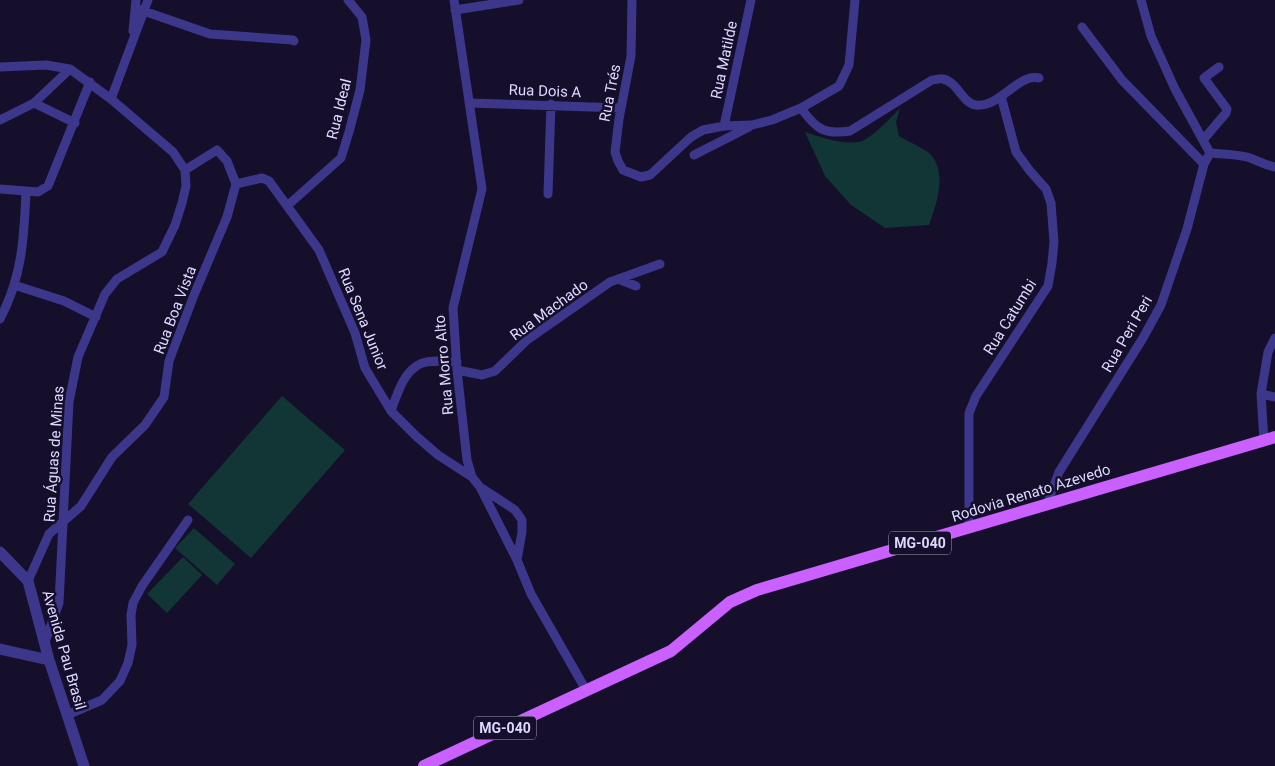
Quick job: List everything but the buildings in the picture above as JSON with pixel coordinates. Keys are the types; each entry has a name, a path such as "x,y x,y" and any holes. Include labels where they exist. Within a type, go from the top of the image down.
{"main road":[{"name":"Rodovia Renato Azevedo","path":"424,766 671,651 730,602 757,590 1269,439"}],"street":[{"path":"111,99 132,43 138,6 148,0"},
{"name":"Rua Ideal","path":"287,206 341,158 349,132 360,90 366,40 362,17 348,0"},
{"path":"454,5 518,0"},
{"name":"Rua Trés","path":"632,0 631,56 615,144 615,152 623,170 640,176 650,175 690,137 702,130 724,126"},
{"name":"Rua Matilde","path":"724,126 751,0"},
{"path":"724,126 752,125 772,120 801,108 839,86 849,65 855,0"},
{"path":"1141,0 1151,36 1176,89 1210,153 1236,154 1267,166 1275,167"},
{"name":"Rua Morro Alto","path":"454,5 482,189 453,308 467,460 472,477 480,487 515,510 522,520 517,560"},
{"path":"138,6 210,34 293,40 294,42"},
{"path":"1082,27 1122,80 1204,164"},
{"path":"0,68 46,65 70,69 90,82 173,152 185,170 217,150 227,161 236,184"},
{"path":"1203,140 1226,113 1227,109 1204,78 1219,67"},
{"path":"0,120 34,103 70,69"},
{"path":"801,108 811,122 820,130 835,133 850,131 932,80 943,79 951,84 967,101 975,105 984,105 1002,96 1026,79 1039,78"},
{"path":"0,189 38,192 48,186 90,82"},
{"name":"Rua Catumbi","path":"970,528 969,413 976,396 1048,286 1054,242 1051,203 1046,188 1030,172 1016,152 1002,96"},
{"path":"34,103 75,123"},
{"name":"Rua Dois A","path":"469,103 550,104 621,108"},
{"path":"548,194 550,104"},
{"path":"694,155 752,125"},
{"name":"Rua Peri Peri","path":"1047,504 1059,472 1143,338 1161,304 1184,238 1204,164 1210,153"},
{"name":"Rua Águas de Minas","path":"45,642 59,603 69,402 78,357 105,294 117,279 162,252 175,225 182,204 186,186 185,170"},
{"name":"Rua Sena Junior","path":"236,184 262,178 269,181 318,250 355,333 365,368 391,411 438,455 472,477"},
{"name":"Rua Boa Vista","path":"28,581 49,534 81,506 112,457 146,425 164,397 168,361 228,217 236,184"},
{"path":"0,319 7,307 23,248 26,192"},
{"name":"Rua Machado","path":"391,411 404,379 420,364 435,362 457,366 482,375 494,371 527,340 610,282 660,264"},
{"path":"618,279 636,286"},
{"path":"14,285 64,301 96,317"},
{"path":"1269,439 1261,394 1268,352 1275,338"},
{"path":"1261,394 1275,397"},
{"path":"480,487 517,560 531,594 586,690"},
{"path":"67,715 102,700 120,681 128,663 132,645 131,615 133,603 142,586 188,520"},
{"name":"Avenida Pau Brasil","path":"0,552 28,581 45,642 48,660 84,766"},
{"path":"0,649 48,660"}],"green space":[{"path":"900,108 896,122 899,136 922,148 932,156 939,172 939,190 929,225 885,228 851,205 825,176 805,132 841,142 862,141 876,131"},
{"path":"282,396 345,450 251,558 188,504"},
{"path":"194,528 235,564 217,585 175,548"},
{"path":"183,557 202,575 167,613 147,594"}]}
